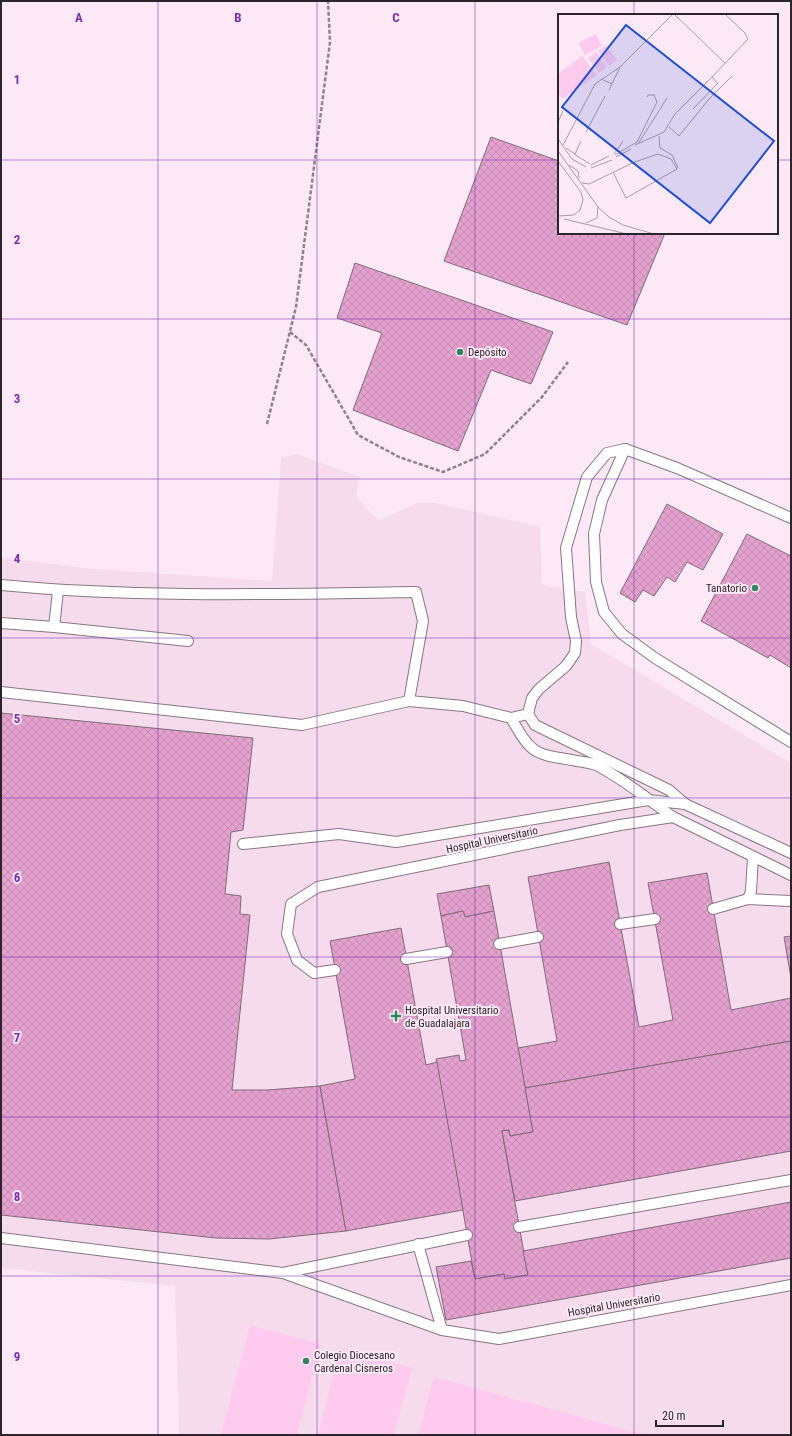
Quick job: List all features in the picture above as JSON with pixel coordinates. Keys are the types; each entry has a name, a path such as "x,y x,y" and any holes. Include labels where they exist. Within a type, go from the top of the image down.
{"lane":[{"path":"625,450 602,500 594,534 596,582 604,612 622,634 655,658 791,742"},
{"path":"791,518 677,468 625,450 607,453 587,477 566,548 571,617 576,641 575,653 561,672 539,689 532,698 528,714 535,725 669,790 686,804 791,853"},
{"path":"1,585 58,591 268,594 416,592 423,621 409,701"},
{"path":"54,627 58,591"},
{"path":"1,623 188,641"},
{"path":"1,692 302,725 409,701 464,706 512,718 528,714"},
{"path":"512,718 525,742 534,752 545,756 594,764 622,778 648,800 673,816 791,875"},
{"path":"243,844 339,834 396,842 648,800 686,804"},
{"name":"Hospital Universitario","path":"335,970 314,973 297,960 287,934 291,904 318,887 620,825 673,816"},
{"path":"748,899 751,891 753,857"},
{"path":"713,909 748,899 791,901"},
{"path":"620,924 654,919"},
{"path":"500,944 538,937"},
{"path":"406,958 447,952"},
{"path":"519,1227 791,1180"},
{"path":"1,1238 282,1273 468,1235"},
{"path":"418,1244 442,1330"},
{"name":"Hospital Universitario","path":"282,1273 442,1330 499,1339 791,1285"}],"path":[{"path":"267,424 296,307 330,42 328,1"},
{"path":"290,332 306,345 358,435 399,457 443,472 485,454 542,397 568,362"}],"shaded area":[{"name":"Hospital Universitario de Guadalajara","path":"297,454 360,477 356,494 364,506 379,520 418,503 436,503 540,527 542,585 585,592 591,644 791,763 791,1435 179,1435 175,1286 1,1268 1,557 83,568 272,581 281,458"},
{"path":"250,1325 321,1344 297,1435 221,1435"},
{"path":"340,1349 412,1368 394,1435 318,1435"},
{"path":"434,1377 646,1435 418,1435"}],"building":[{"path":"491,137 558,161 558,234 665,234 627,325 444,261"},
{"name":"Depósito","path":"355,263 553,332 531,384 491,370 458,451 353,410 382,333 337,318"},
{"path":"667,504 723,534 703,570 687,562 675,582 667,577 654,596 643,590 635,602 620,593"},
{"name":"Tanatorio","path":"747,534 791,556 791,668 770,655 768,658 701,621"},
{"path":"1,713 253,738 243,830 231,832 225,894 241,896 240,914 250,915 232,1090 267,1090 320,1086 346,1231 269,1239 216,1238 1,1215"},
{"path":"609,862 639,1027 673,1020 648,883 707,873 731,1010 791,998 791,1041 525,1088 518,1048 557,1041 528,877"},
{"path":"489,885 494,911 465,917 463,911 441,916 437,894"},
{"path":"463,911 465,917 494,911 533,1132 510,1136 509,1130 502,1131 528,1275 505,1279 504,1274 475,1279 436,1059 459,1055 460,1061 466,1060 441,916"},
{"path":"401,928 426,1065 437,1062 463,1210 346,1231 320,1086 355,1079 330,941"},
{"path":"791,936 791,978 784,937"},
{"path":"791,1041 791,1151 515,1201 502,1131 509,1130 510,1136 533,1132 525,1088"},
{"path":"791,1202 791,1258 446,1320 436,1267 471,1261 475,1279 504,1274 505,1279 528,1275 523,1251"}],"place":[{"name":"Depósito","path":"460,352"},
{"name":"Tanatorio","path":"755,588"},
{"name":"Hospital Universitario de Guadalajara","path":"396,1016"},
{"name":"Colegio Diocesano Cardenal Cisneros","path":"306,1361"}]}
